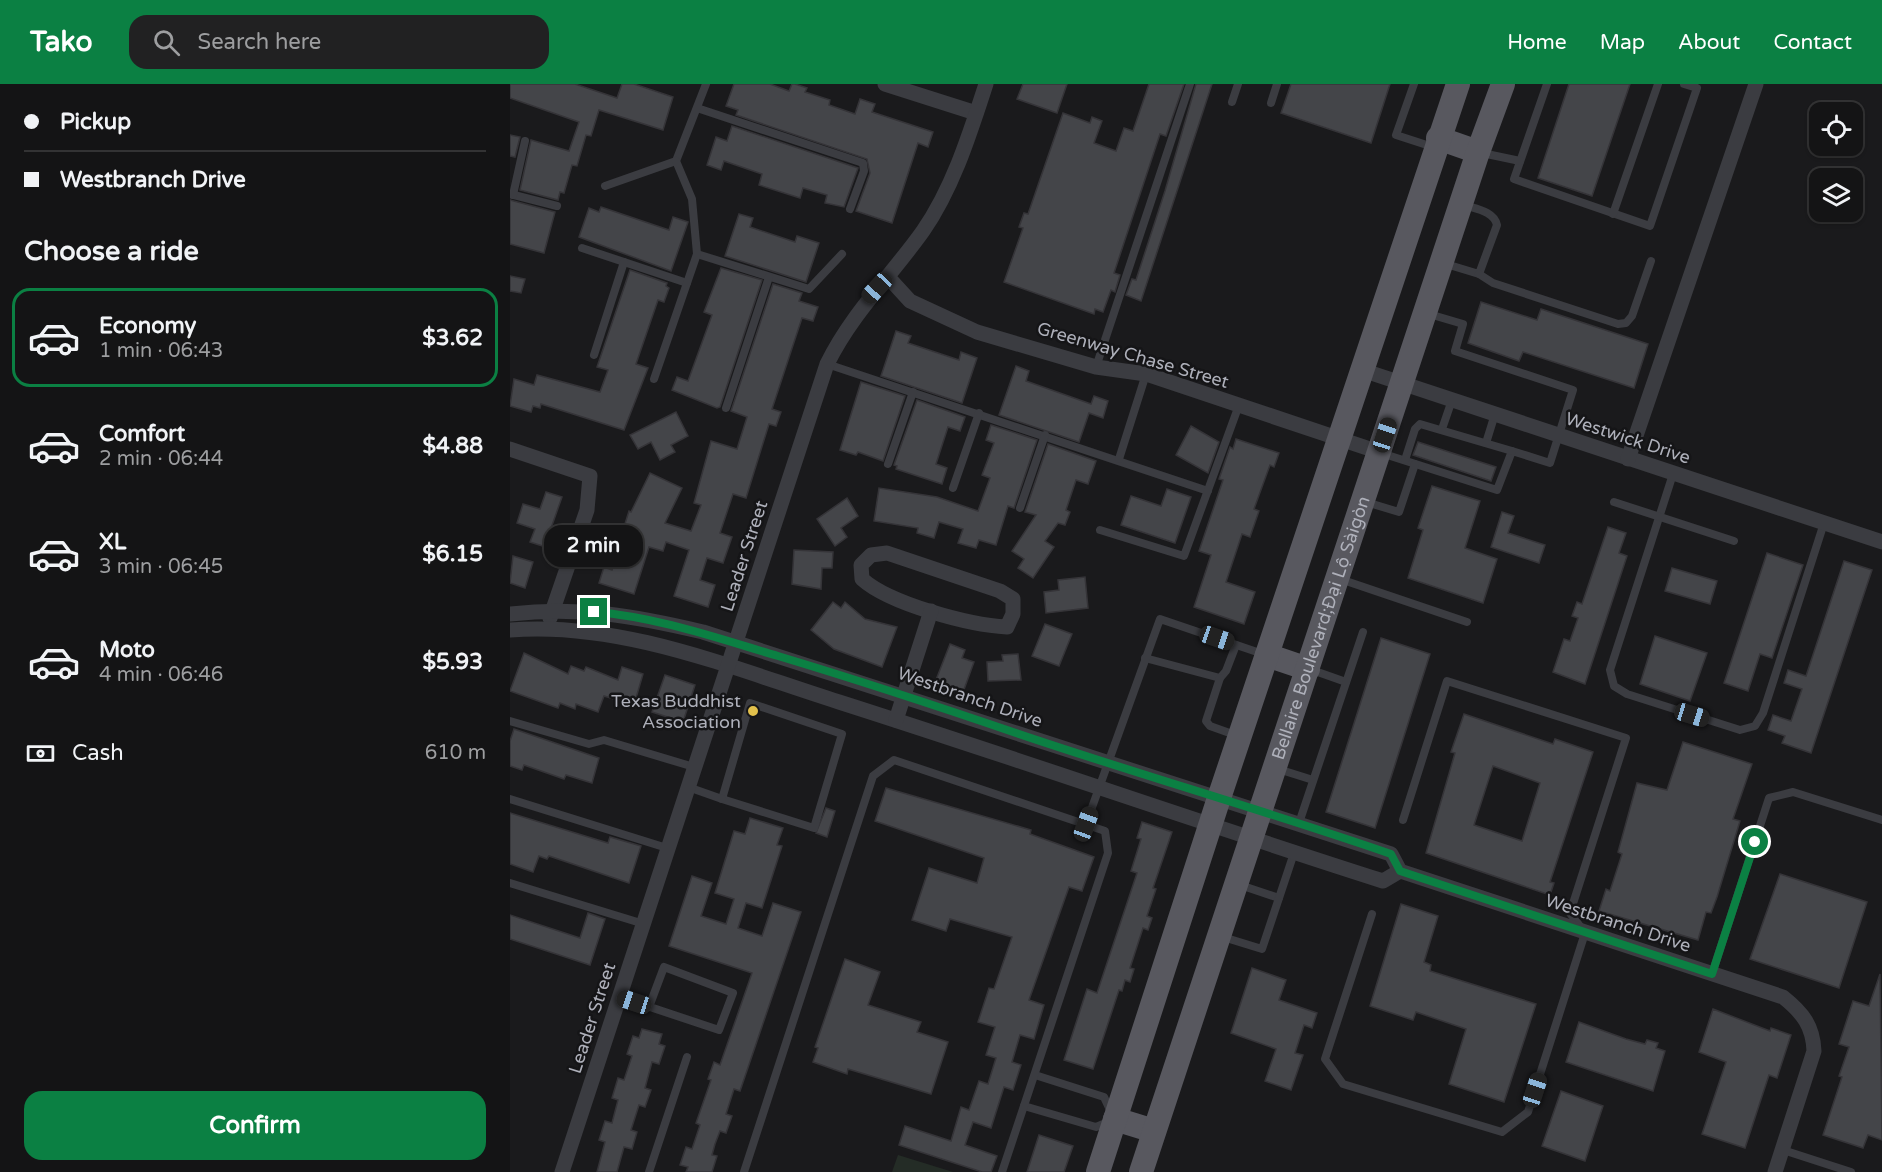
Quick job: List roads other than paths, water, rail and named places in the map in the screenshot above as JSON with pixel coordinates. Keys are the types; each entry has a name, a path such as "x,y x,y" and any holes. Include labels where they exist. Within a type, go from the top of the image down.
{"main road":[{"path":"1098,1172 1337,440 1436,143 1458,84"},
{"name":"Bellaire Boulevard;Đại Lộ Sàigòn","path":"1141,1172 1401,383 1503,84"},
{"path":"1436,143 1478,152"},
{"path":"1267,655 1308,669"},
{"path":"1115,1119 1154,1131"}],"street":[{"path":"885,84 976,113"},
{"name":"Leader Street","path":"562,1172 644,924 686,787 736,643 827,364 842,334 925,229 952,177 986,84"},
{"path":"1628,459 1756,84"},
{"name":"Greenway Chase Street","path":"888,277 910,301 977,332 1096,367 1146,374 1337,440 1379,452"},
{"name":"Westwick Drive","path":"1362,370 1882,542"},
{"path":"510,449 549,460 590,476 587,510 547,627"},
{"path":"887,553 1000,591 1013,599 1013,614 1007,627 989,626 931,611 874,589 862,579 861,565 871,555 887,553"},
{"name":"Westbranch Drive","path":"510,614 553,609 634,615 703,632 1391,854 1400,871 1783,997 1803,1013 1811,1030 1814,1051 1783,1149"},
{"path":"896,720 931,611"},
{"path":"510,630 547,627 634,640 896,720 1210,826 1383,881 1400,871"},
{"path":"1775,1172 1783,1149"}],"lane":[{"path":"654,379 697,254 692,199 676,161 706,84"},
{"path":"1096,367 1190,84"},
{"path":"1232,102 1238,84"},
{"path":"1271,103 1277,84"},
{"path":"1414,84 1396,135 1436,143"},
{"path":"1547,84 1514,179 1650,226 1697,88 1684,84"},
{"path":"1613,214 1658,84"},
{"path":"697,108 863,163 864,171 850,209"},
{"path":"525,141 511,195 557,206"},
{"path":"1478,152 1520,161"},
{"path":"605,186 676,161"},
{"path":"1461,204 1490,213 1496,219 1497,225 1479,274"},
{"path":"582,248 687,283"},
{"path":"697,254 810,289 842,254"},
{"path":"1441,263 1479,274 1493,283 1618,324 1626,323 1632,316 1651,261"},
{"path":"594,355 624,262"},
{"path":"726,408 769,277"},
{"path":"1405,460 1417,425 1425,424 1550,464 1573,390 1455,351 1463,324 1425,312"},
{"path":"827,364 979,412 1208,491"},
{"path":"1119,459 1146,374"},
{"path":"888,464 913,392"},
{"path":"1442,429 1452,400"},
{"path":"1100,530 1184,556 1239,405"},
{"path":"952,488 979,412"},
{"path":"1486,443 1495,414"},
{"path":"1020,508 1045,435"},
{"path":"1379,452 1497,490 1512,451"},
{"path":"1363,501 1399,512 1415,464"},
{"path":"1673,474 1610,670 1611,681 1627,694 1745,730 1755,726 1763,713 1824,523"},
{"path":"1614,502 1734,541"},
{"path":"1338,579 1467,622"},
{"path":"1086,824 1160,619 1267,655"},
{"path":"1299,823 1363,632"},
{"path":"1236,645 1226,671 1220,678 1206,721 1210,726 1239,737"},
{"path":"1145,658 1220,678"},
{"path":"1308,669 1346,682"},
{"path":"1372,914 1325,1059 1343,1084 1502,1132 1528,1112 1585,933 1570,913 1626,738 1447,681 1403,820"},
{"path":"686,787 722,799 814,828 842,734 750,703 722,799"},
{"path":"510,721 589,744 604,740 694,767"},
{"path":"744,1172 873,776 894,760 1105,831 1108,853 1002,1172"},
{"path":"1274,768 1313,780"},
{"path":"1712,974 1769,798 1793,792 1882,820"},
{"path":"510,799 667,848"},
{"path":"1218,936 1262,949 1294,853"},
{"path":"510,883 644,924"},
{"path":"1236,883 1279,898"},
{"path":"620,998 719,1030 734,993 664,967 649,1007"},
{"path":"649,1172 687,1057"},
{"path":"1024,1106 1096,1127 1115,1119 1104,1097 1035,1075"},
{"path":"1783,1149 1851,1172"}],"place":[{"name":"Texas Buddhist Association","path":"753,711"}]}
